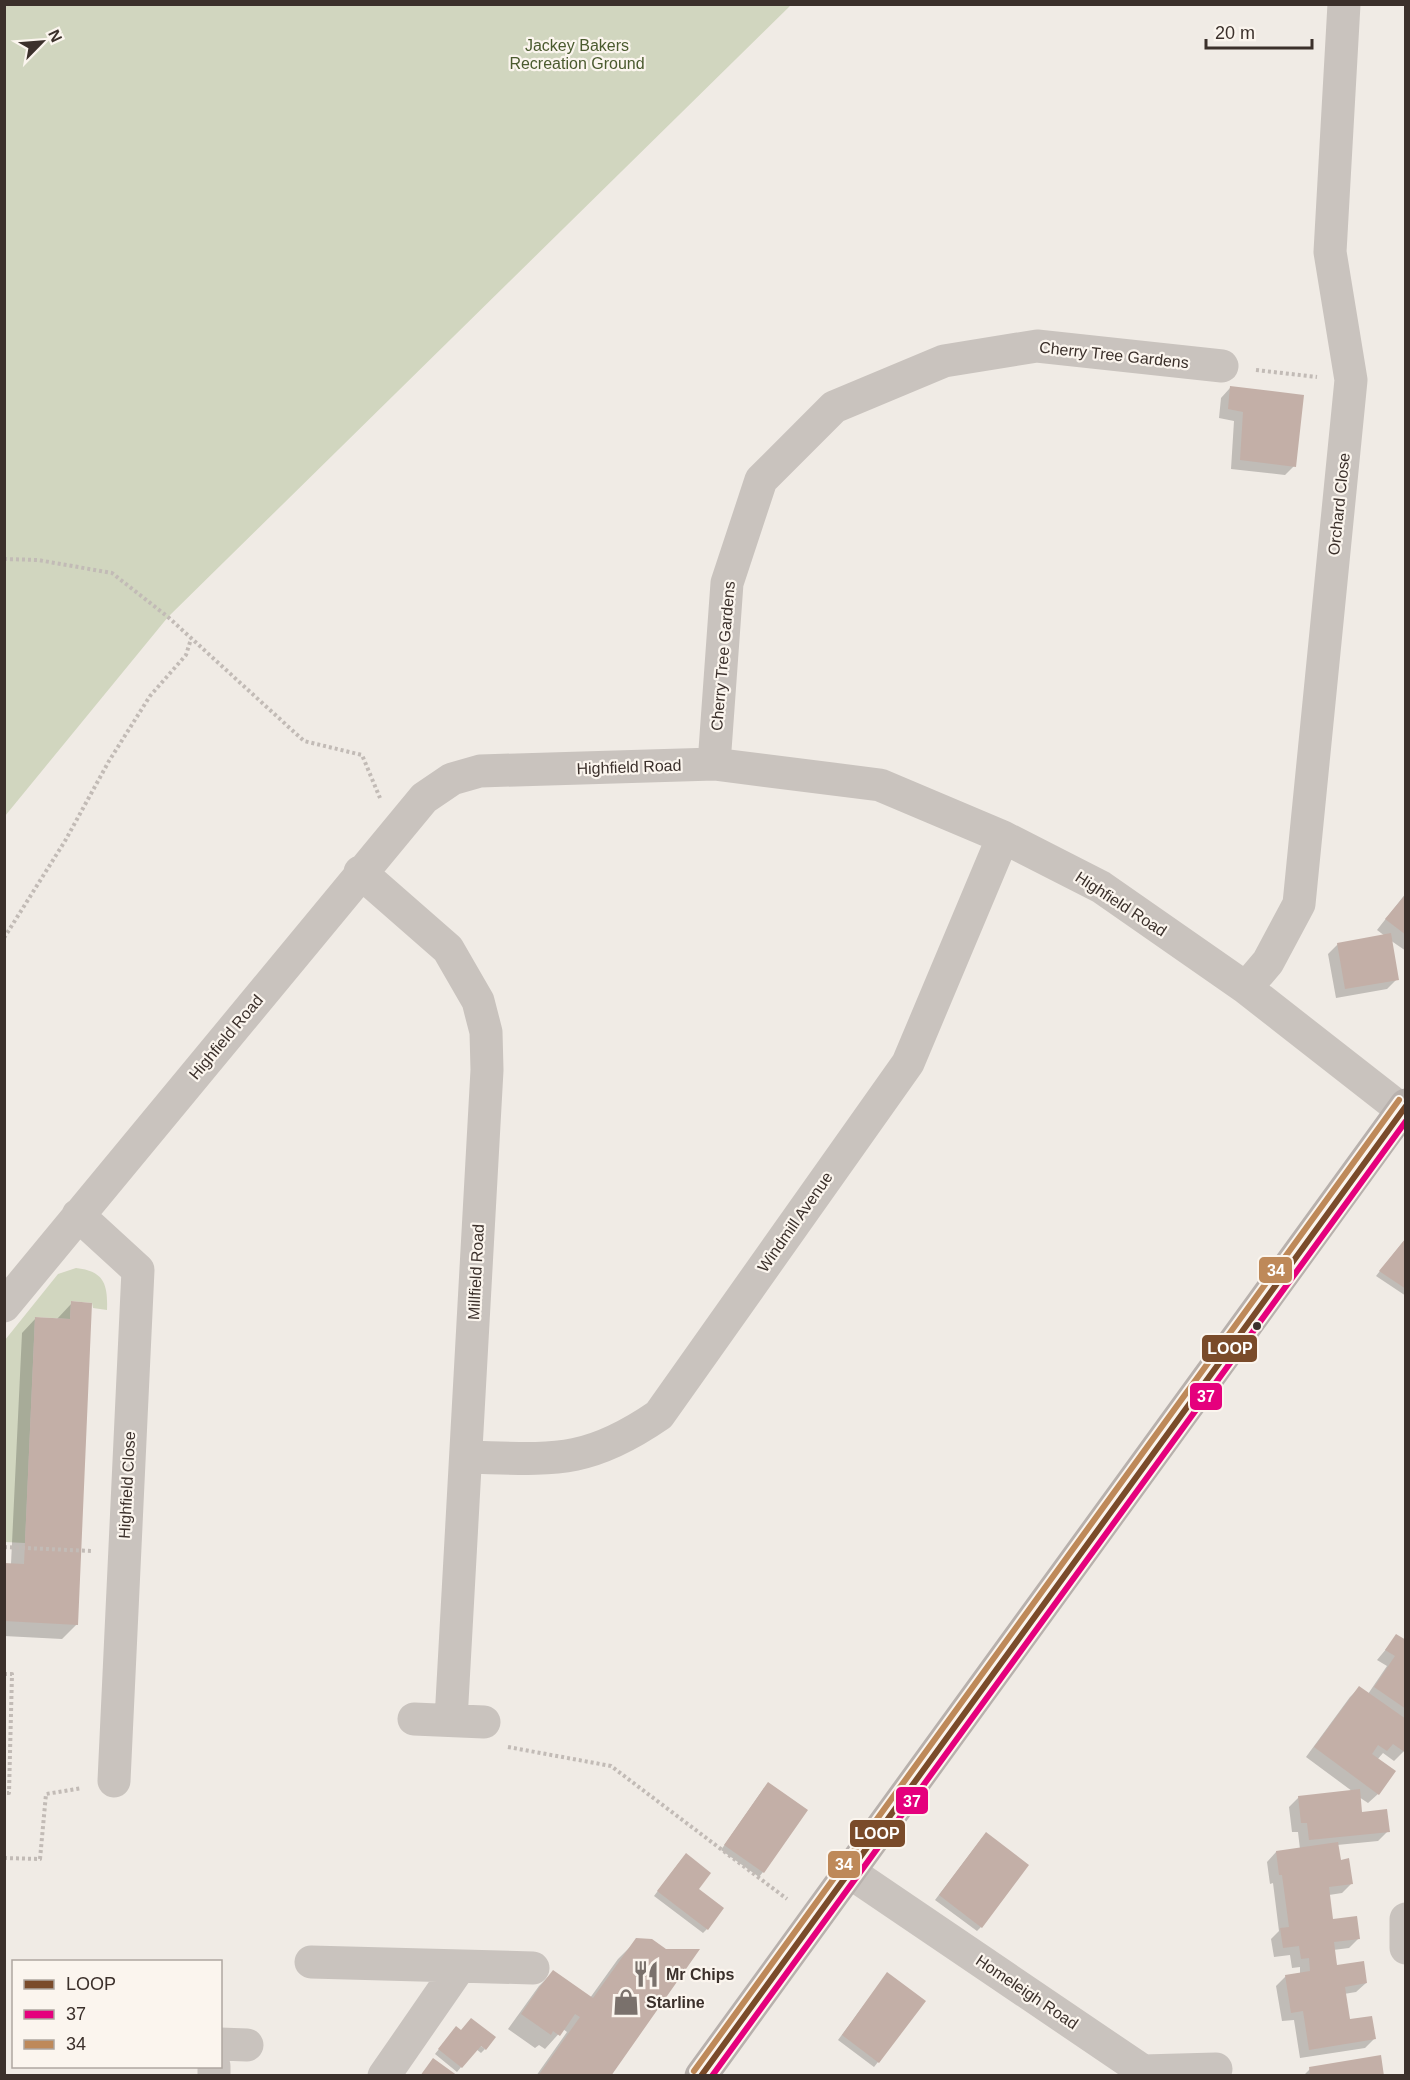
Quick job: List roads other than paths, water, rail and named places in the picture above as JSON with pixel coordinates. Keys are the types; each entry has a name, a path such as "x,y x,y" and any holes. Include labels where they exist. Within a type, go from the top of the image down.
{"main road":[{"path":"701,2076 1401,1119"}],"street":[{"name":"Orchard Close","path":"1246,988 1268,962 1299,904 1351,380 1330,252 1344,4"},
{"name":"Cherry Tree Gardens","path":"714,764 727,583 761,480 834,407 944,361 1037,346 1222,366"},
{"name":"Highfield Road","path":"4,1306 313,933 360,872 424,798 452,779 480,771 714,764 880,786 1003,837 1101,887 1246,988 1401,1119"},
{"name":"Windmill Avenue","path":"466,1457 560,1459 592,1452 628,1436 659,1415 908,1063 1003,837"},
{"name":"Millfield Road","path":"360,872 448,950 478,1001 486,1032 487,1070 451,1720"},
{"name":"Highfield Close","path":"78,1215 138,1270 114,1781"},
{"path":"414,1719 484,1722"},
{"name":"Homeleigh Road","path":"851,1873 1143,2071 1216,2069"},
{"path":"1406,1919 1406,1948"},
{"path":"311,1962 533,1968"},
{"path":"384,2076 460,1966"}],"place":[{"name":"Mr Chips","path":"646,1974"},
{"name":"Starline","path":"626,2002"}],"park label":[{"name":"Jackey Bakers Recreation Ground","path":"577,54"}]}
